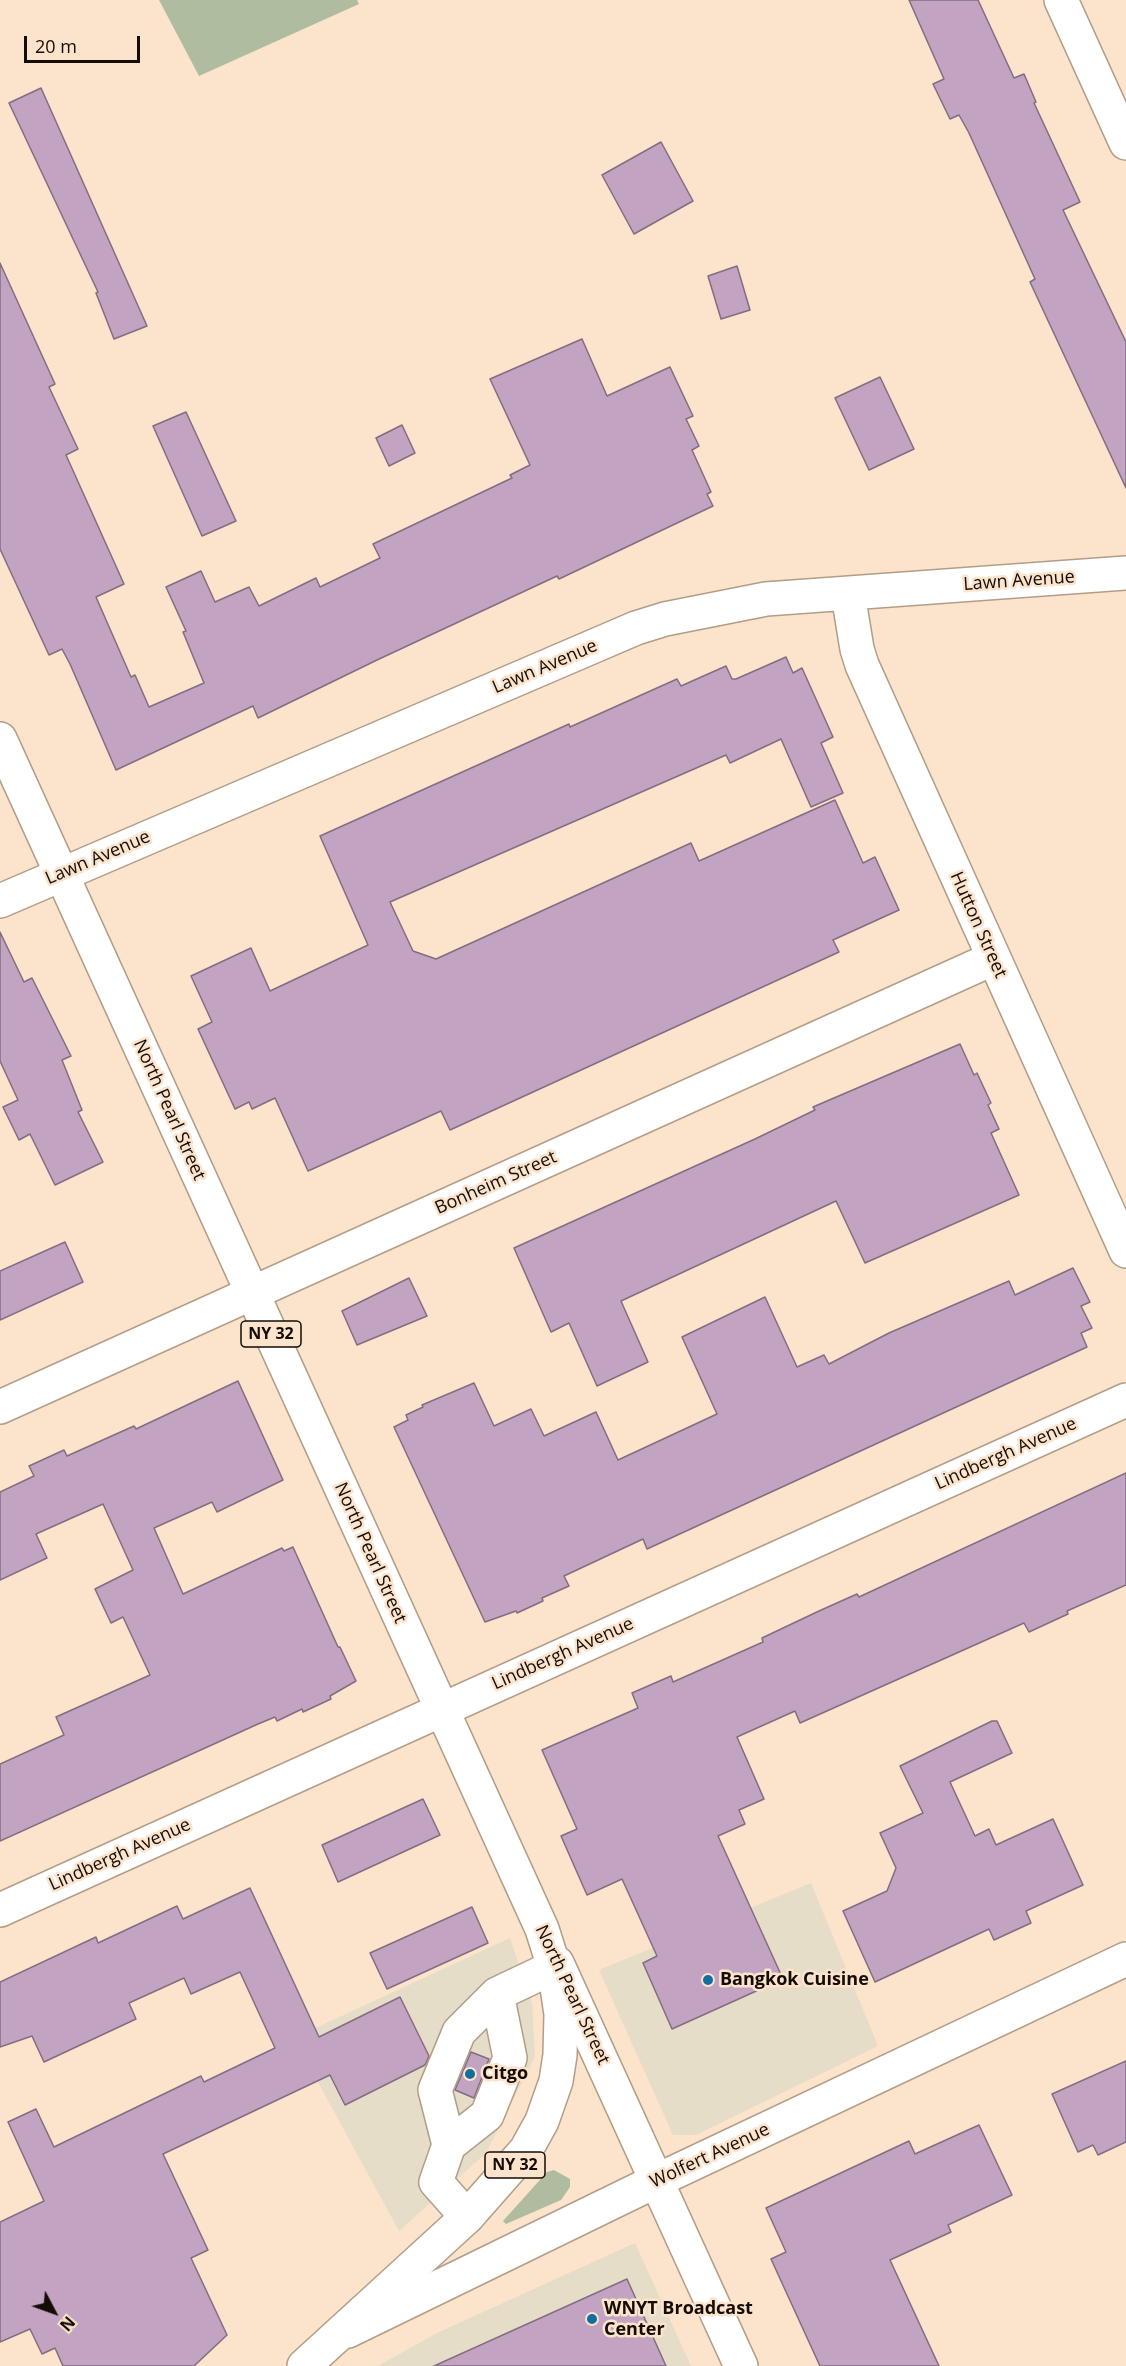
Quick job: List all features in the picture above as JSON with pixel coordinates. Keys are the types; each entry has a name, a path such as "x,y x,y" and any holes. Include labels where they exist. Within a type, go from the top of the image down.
{"street":[{"path":"1062,0 1126,143"},
{"name":"Lawn Avenue","path":"0,901 636,628 694,612 766,599 1126,573"},
{"name":"Hutton Street","path":"848,594 859,657 1126,1251"},
{"name":"North Pearl Street","path":"0,739 741,2366"},
{"name":"Bonheim Street","path":"0,1407 993,959"},
{"name":"Lindbergh Avenue","path":"0,1910 1126,1400"},
{"name":"NY 32","path":"335,2337 467,2217 515,2165 534,2137 546,2110 561,2055 561,2014 554,1967 542,1929"},
{"name":"Wolfert Avenue","path":"304,2366 335,2337 656,2181 1126,1959"},
{"path":"450,2145 435,2090 459,2032 497,1994 554,1967"},
{"path":"467,2217 436,2182 450,2145 487,2115 510,2058 497,1994"}],"shaded area":[{"path":"811,1883 878,2046 696,2135 673,2135 599,1970"},
{"path":"510,1938 532,2003 535,2057 486,2153 399,2231 294,2038"},
{"path":"635,2243 691,2366 378,2366 437,2333"}],"green space":[{"path":"159,0 357,0 359,4 199,76"},
{"path":"554,2170 570,2179 570,2187 561,2200 506,2224 503,2221 547,2172"}],"building":[{"path":"909,0 978,0 1014,78 1024,74 1036,102 1034,103 1080,202 1063,210 1126,342 1126,488 1030,282 1035,279 969,133 959,115 950,119 933,84 944,79"},
{"path":"41,88 147,326 114,339 96,293 98,292 9,103"},
{"path":"661,142 693,201 634,234 602,175"},
{"path":"0,263 55,384 49,387 78,449 66,455 124,584 96,597 131,677 135,675 149,707 204,683 183,632 186,631 166,587 201,571 215,602 249,587 259,606 316,578 320,587 380,558 373,544 512,478 510,475 530,465 490,379 582,339 607,396 670,367 693,416 686,419 699,446 692,450 711,492 707,494 713,506 559,579 557,576 258,718 253,706 116,770 70,664 62,649 49,655 0,549"},
{"path":"737,266 750,310 721,319 708,276"},
{"path":"880,377 914,449 869,470 835,398"},
{"path":"186,412 236,521 202,536 153,426"},
{"path":"402,425 415,453 389,466 376,438"},
{"path":"786,657 793,673 802,668 833,737 821,743 843,793 811,807 781,739 730,763 726,755 390,902 413,951 436,959 691,843 699,861 835,800 863,863 875,857 899,910 833,940 839,952 450,1130 441,1111 308,1171 275,1098 252,1109 249,1102 235,1109 198,1029 212,1022 191,976 251,948 270,991 368,945 320,836 569,724 570,727 677,679 681,686 726,666 732,679 736,679"},
{"path":"0,932 24,982 32,978 71,1056 62,1060 82,1110 78,1112 103,1162 55,1185 30,1134 19,1140 3,1107 18,1100 0,1061"},
{"path":"960,1044 974,1075 977,1073 991,1103 988,1105 999,1129 991,1133 1019,1195 865,1263 836,1201 621,1301 648,1362 597,1386 569,1323 551,1332 514,1248 755,1139 815,1110 813,1107"},
{"path":"65,1242 83,1282 0,1320 0,1271"},
{"path":"1073,1268 1090,1302 1081,1306 1092,1328 1081,1333 1087,1347 647,1549 643,1539 564,1576 569,1586 542,1598 543,1601 517,1613 516,1611 485,1622 394,1427 408,1420 406,1415 423,1407 422,1405 474,1383 494,1426 531,1409 544,1436 596,1412 618,1460 717,1414 682,1337 765,1297 797,1367 824,1355 829,1364 889,1333 1009,1281 1015,1295"},
{"path":"409,1278 427,1316 357,1345 342,1311"},
{"path":"238,1381 283,1480 217,1512 212,1502 154,1528 183,1594 282,1548 284,1551 293,1547 338,1647 356,1681 330,1696 331,1699 303,1712 302,1709 277,1721 275,1717 258,1724 0,1841 0,1764 64,1735 56,1717 150,1675 123,1617 111,1623 95,1589 133,1570 103,1504 36,1534 47,1558 0,1580 0,1492 34,1476 29,1466 64,1450 67,1456 134,1426 136,1429"},
{"path":"1126,1473 1126,1585 1067,1611 1068,1614 1029,1632 1024,1623 800,1723 795,1711 737,1737 764,1799 739,1810 745,1824 718,1836 783,1979 672,2029 643,1963 657,1956 622,1879 587,1895 561,1836 577,1829 542,1750 638,1708 632,1693 671,1676 673,1682 763,1642 762,1638 819,1611 857,1594 859,1597"},
{"path":"992,1721 997,1721 1012,1753 950,1782 975,1836 989,1829 996,1845 1053,1819 1083,1885 1026,1911 1031,1923 994,1940 989,1929 875,1982 843,1911 887,1891 896,1868 880,1833 923,1813 900,1766"},
{"path":"423,1799 440,1835 338,1882 322,1845"},
{"path":"250,1888 319,2037 400,1997 429,2056 425,2065 345,2105 330,2075 163,2154 208,2250 191,2258 227,2335 194,2366 63,2366 55,2348 42,2354 30,2329 0,2342 0,2222 44,2201 8,2122 36,2109 54,2147 201,2076 204,2082 275,2048 240,1972 191,1994 184,1978 129,2003 136,2019 44,2062 32,2036 0,2047 0,1982 96,1937 98,1943 177,1906 183,1919"},
{"path":"472,1907 488,1943 387,1989 370,1953"},
{"path":"471,2052 489,2059 474,2098 455,2090"},
{"path":"1126,2061 1126,2142 1098,2155 1093,2145 1078,2152 1052,2094"},
{"path":"979,2125 1012,2195 948,2225 951,2232 890,2260 939,2366 820,2366 771,2259 786,2252 766,2208 909,2141 915,2154"},
{"name":"WNYT Broadcast Center","path":"627,2279 666,2366 434,2366"}],"place":[{"name":"Bangkok Cuisine","path":"708,1980"},
{"name":"Citgo","path":"470,2074"},
{"name":"WNYT Broadcast Center","path":"592,2319"}]}
